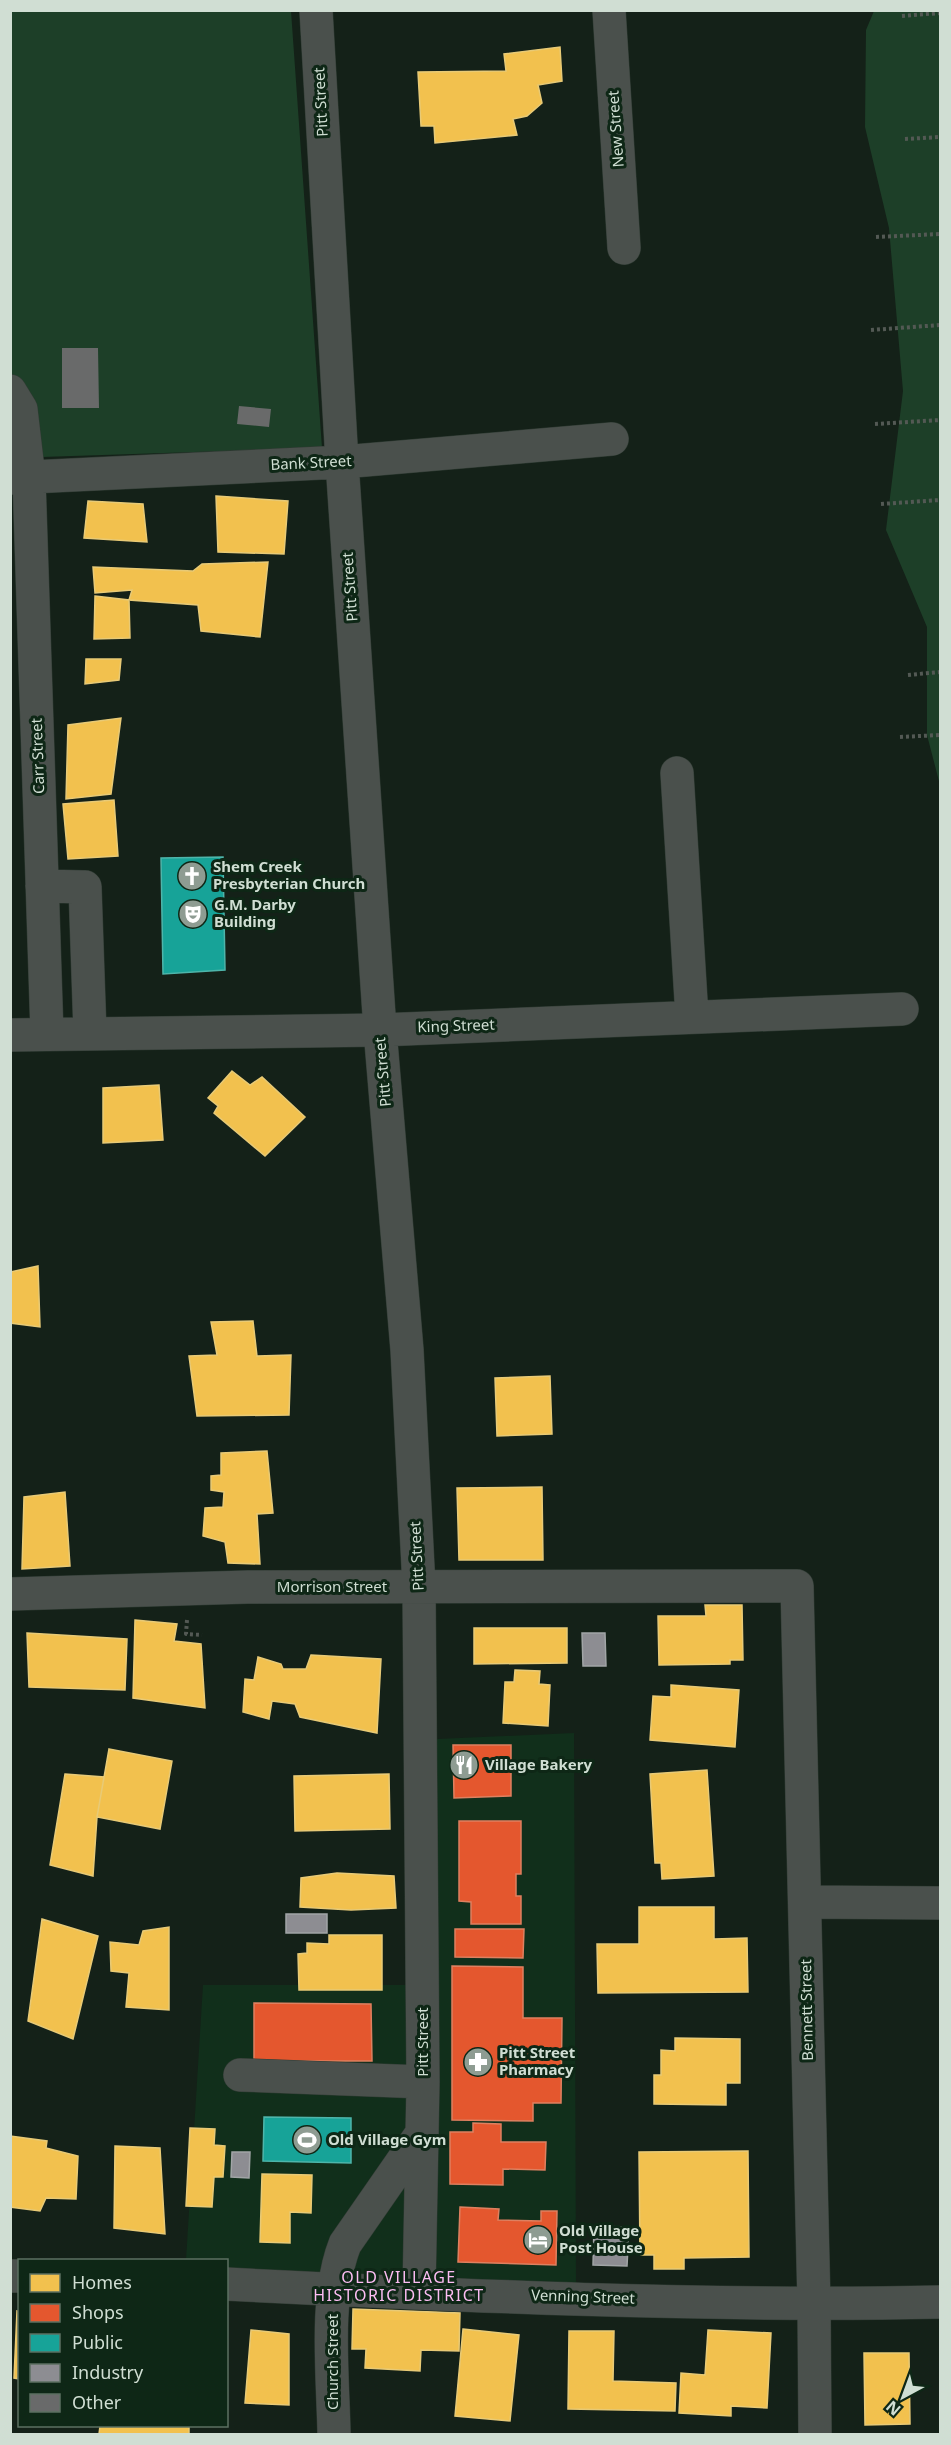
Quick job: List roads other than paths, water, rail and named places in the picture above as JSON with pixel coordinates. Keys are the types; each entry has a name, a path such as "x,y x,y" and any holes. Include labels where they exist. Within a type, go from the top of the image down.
{"street":[{"name":"Pitt Street","path":"316,10 342,462 380,1029 407,1350 419,1587 423,2082 419,2292"},
{"name":"New Street","path":"609,10 624,248"},
{"name":"Carr Street","path":"10,391 21,409 20,478 42,886 47,1034"},
{"name":"Bank Street","path":"20,478 342,462 612,439"},
{"path":"677,773 692,1017"},
{"path":"42,886 85,887 90,1033"},
{"name":"King Street","path":"10,1035 380,1029 902,1009"},
{"name":"Morrison Street","path":"10,1594 248,1587 797,1586"},
{"name":"Bennett Street","path":"797,1586 815,2434"},
{"path":"805,1902 940,1903"},
{"path":"240,2075 423,2082"},
{"path":"333,2289 337,2265 345,2244 422,2133"},
{"name":"Venning Street","path":"228,2284 814,2304 940,2302"},
{"name":"Church Street","path":"333,2289 334,2434"}],"place":[{"name":"Shem Creek Presbyterian Church","path":"192,876"},
{"name":"G.M. Darby Building","path":"193,914"},
{"name":"Village Bakery","path":"464,1765"},
{"name":"Pitt Street Pharmacy","path":"478,2062"},
{"name":"Old Village Gym","path":"307,2140"},
{"name":"Old Village Post House","path":"538,2240"}],"district":[{"name":"OLD VILLAGE HISTORIC DISTRICT","path":"399,2286"}]}
